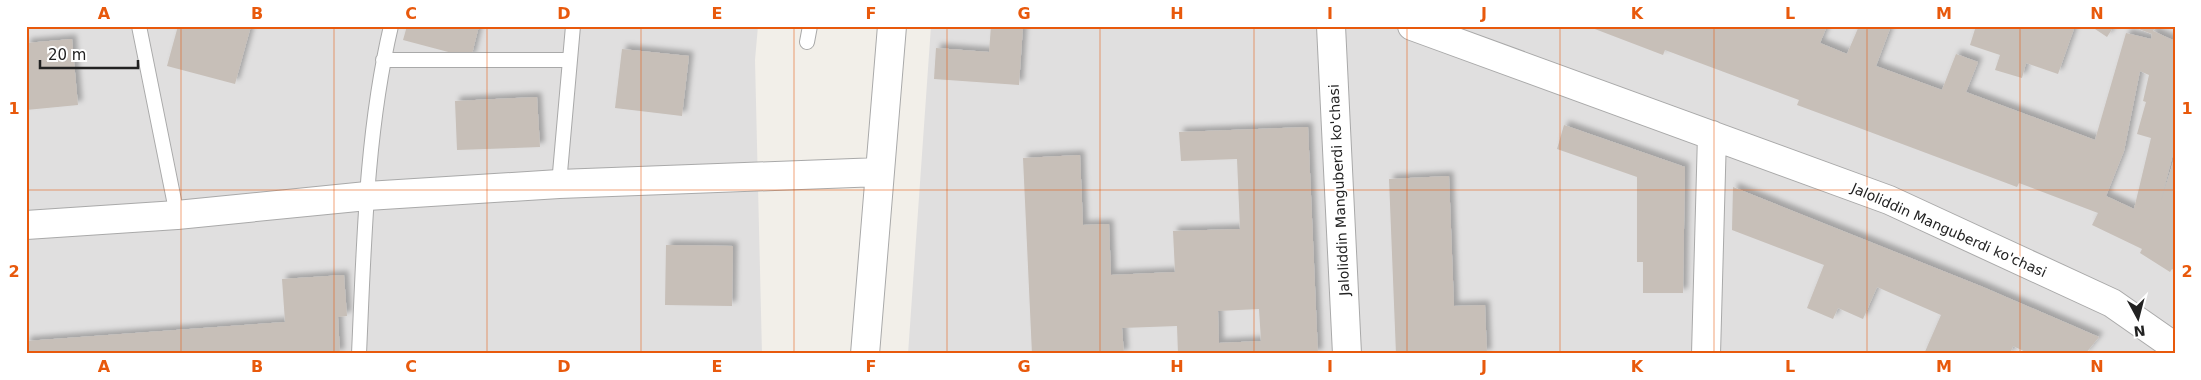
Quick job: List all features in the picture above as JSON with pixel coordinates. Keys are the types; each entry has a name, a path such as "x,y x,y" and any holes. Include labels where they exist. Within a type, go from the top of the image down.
{"street":[{"path":"865,354 892,26"},
{"name":"Jaloliddin Manguberdi ko'chasi","path":"1331,26 1347,354"},
{"name":"Jaloliddin Manguberdi ko'chasi","path":"1412,26 1898,204 2112,303 2175,347"},
{"path":"1706,354 1712,135"},
{"path":"26,225 177,215 366,196 559,184 880,172"}],"lane":[{"path":"140,26 177,215"},
{"path":"359,354 366,196 383,60 390,26"},
{"path":"559,184 573,26"},
{"path":"807,42 810,26"},
{"path":"383,60 570,60"}],"shaded area":[{"path":"26,26 758,26 755,60 762,354 26,354"},
{"path":"931,26 2175,26 2175,354 908,354"}],"building":[{"path":"178,26 251,26 235,84 167,66"},
{"path":"407,26 479,26 471,58 403,40"},
{"path":"991,26 1023,26 1019,85 934,79 936,48 989,52"},
{"path":"1587,26 1827,26 1820,43 1847,54 1859,26 1891,26 1876,66 1942,90 1956,54 1978,62 1966,92 2095,140 2126,33 2151,39 2152,34 2131,26 2156,26 2153,31 2175,41 2175,146 2161,201 2175,156 2175,271 2172,269 2170,272 2140,253 2142,249 2092,225 2098,213 2019,183 2017,187 1797,105 1799,100 1665,50 1663,55","holes":["2140,71 2149,75 2143,101 2146,102 2137,134 2151,138 2134,209 2106,196 2124,151"]},
{"path":"1976,26 2075,26 2058,74 2026,63 2022,78 1995,70 2000,55 1970,45"},
{"path":"2097,26 2114,26 2107,37 2095,29"},
{"path":"72,39 78,105 26,110 26,43"},
{"path":"622,49 689,56 682,116 615,108"},
{"path":"537,97 540,147 457,150 455,101"},
{"path":"1564,125 1685,167 1683,293 1643,293 1643,262 1637,262 1637,177 1557,149"},
{"path":"1308,127 1318,354 1178,354 1177,326 1122,328 1124,354 1032,354 1023,158 1080,155 1083,225 1109,224 1111,275 1175,272 1173,231 1240,229 1237,159 1181,161 1179,132","holes":["1259,309 1261,341 1219,343 1218,311"]},
{"path":"1449,176 1454,306 1485,305 1487,354 1396,354 1389,179"},
{"path":"1733,187 1983,287 2099,337 2085,354 2030,354 2013,346 2010,354 1924,354 1941,315 1877,287 1863,319 1838,308 1833,319 1807,308 1824,265 1732,230"},
{"path":"666,245 733,246 732,306 665,305"},
{"path":"344,275 347,316 338,317 340,354 26,354 26,341 285,322 282,279"}]}
